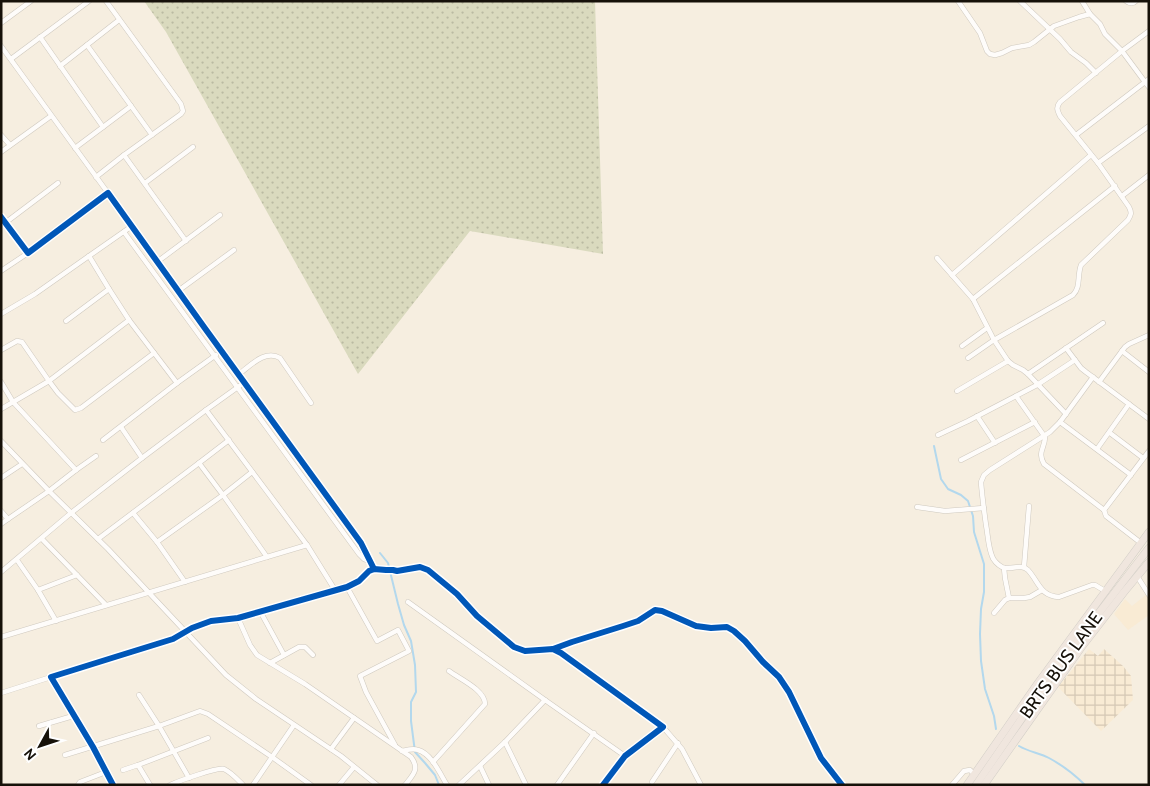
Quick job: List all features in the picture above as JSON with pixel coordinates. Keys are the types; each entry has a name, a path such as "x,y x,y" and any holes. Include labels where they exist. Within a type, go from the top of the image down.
{"main road":[{"path":"966,785 1149,532"},
{"name":"BRTS BUS LANE","path":"976,785 1051,676 1149,548"},
{"path":"984,785 1083,646 1149,562"}],"street":[{"path":"1,23 31,1"},
{"path":"11,60 89,1"},
{"path":"96,177 183,111 183,108 106,1"},
{"path":"958,1 980,33 990,54 996,55 1012,48 1029,45 1059,24 1090,14"},
{"path":"1020,1 1071,52 1096,73"},
{"path":"1082,1 1105,34 1147,81 1149,87"},
{"path":"1126,1 1130,4 1136,1"},
{"path":"60,66 120,20"},
{"path":"968,358 994,340 1073,295 1078,288 1081,265 1131,216 1131,211 1122,196 1060,116 1057,106 1149,31"},
{"path":"40,37 103,127"},
{"path":"87,45 152,135"},
{"path":"1,46 361,543 374,568"},
{"path":"1076,135 1147,81"},
{"path":"75,148 131,106"},
{"path":"1,152 51,116"},
{"path":"1098,163 1149,126"},
{"path":"1,135 10,145"},
{"path":"145,184 193,147"},
{"path":"124,155 186,241"},
{"path":"952,276 1091,155"},
{"path":"1122,196 1149,175"},
{"path":"5,223 58,183"},
{"path":"973,299 1115,186"},
{"path":"1,271 108,193"},
{"path":"157,262 220,215"},
{"path":"1,218 28,253"},
{"path":"1,314 35,294 132,226"},
{"path":"124,232 362,557 371,562"},
{"path":"178,290 234,250"},
{"path":"144,260 152,254"},
{"path":"89,256 108,289 177,383"},
{"path":"937,258 973,299 987,328 1008,361 1028,374 1066,414"},
{"path":"66,321 108,289"},
{"path":"1,409 49,381 130,320"},
{"path":"1028,374 1102,323"},
{"path":"962,346 987,328"},
{"path":"1099,382 1122,351 1130,344 1149,335"},
{"path":"1,350 16,341 22,342 58,393 75,410 81,408 154,353"},
{"path":"1066,348 1081,368 1149,419"},
{"path":"103,440 221,351"},
{"path":"1122,351 1149,372"},
{"path":"238,374 264,356 269,354 277,356 311,403"},
{"path":"938,435 1038,384 1075,360"},
{"path":"957,391 1008,361"},
{"path":"1092,377 1060,422 1045,437 984,475 981,482 992,556 998,564 1004,568 1024,567 1048,595 1059,597 1092,585 1105,591"},
{"path":"1,382 13,402 76,470"},
{"path":"1,572 142,458 244,382"},
{"path":"1016,396 1045,437 1041,453 1044,464 1104,510 1106,516 1141,543"},
{"path":"1097,449 1129,404"},
{"path":"206,410 307,545 335,590"},
{"path":"977,416 995,443"},
{"path":"961,460 1034,422"},
{"path":"1060,422 1131,474"},
{"path":"121,426 142,458"},
{"path":"1110,432 1143,458"},
{"path":"98,539 229,440"},
{"path":"1,442 149,592 217,667 234,682 331,749 377,785"},
{"path":"1104,510 1149,451"},
{"path":"1,524 96,456"},
{"path":"199,463 267,557"},
{"path":"1,478 22,464"},
{"path":"157,542 252,472"},
{"path":"1024,567 1029,506"},
{"path":"917,507 945,511 984,508"},
{"path":"1,511 8,519"},
{"path":"133,513 186,582"},
{"path":"42,539 106,605"},
{"path":"1,638 307,545"},
{"path":"18,560 56,621"},
{"path":"1,693 173,639 192,628 211,621 238,618 347,586 359,581 374,568 397,571 420,567 428,570 457,594 477,616 508,643 520,650 553,649 638,621 655,610 662,611 696,626 711,628 727,627 746,641 783,682 821,758 842,785"},
{"path":"1004,568 1009,598"},
{"path":"38,590 76,574"},
{"path":"1137,576 1149,595"},
{"path":"1142,584 1149,580"},
{"path":"347,586 377,641 398,630 408,651 360,676 366,692 395,746"},
{"path":"994,613 1009,598 1024,598 1042,590"},
{"path":"408,602 545,700 594,732 625,756"},
{"path":"260,611 284,655"},
{"path":"238,618 254,652 260,658 305,684 413,760 416,767 406,785"},
{"path":"270,663 302,646 312,655"},
{"path":"553,649 663,727 678,743 701,785"},
{"path":"433,762 486,704 486,699 481,692 449,671"},
{"path":"51,678 93,747 113,785"},
{"path":"140,695 189,778"},
{"path":"459,785 505,742 545,700"},
{"path":"65,755 160,726 197,711 204,712 311,785"},
{"path":"39,726 74,716"},
{"path":"331,749 354,718"},
{"path":"253,785 294,725"},
{"path":"603,785 625,756 663,727"},
{"path":"557,785 594,732"},
{"path":"123,770 208,738"},
{"path":"505,742 526,785"},
{"path":"652,784 678,743"},
{"path":"402,751 411,749 425,754 433,762 447,785"},
{"path":"138,765 150,785"},
{"path":"480,766 489,785"},
{"path":"339,785 354,767"},
{"path":"170,785 223,769 243,785"},
{"path":"952,785 964,771 970,770 974,774"},
{"path":"78,785 80,782 106,772"}],"shaded area":[{"path":"1147,594 1149,599 1149,615 1128,630 1114,614 1125,599 1132,606"},
{"path":"1089,649 1098,656 1104,649 1131,676 1133,700 1101,731 1058,687"}],"green space":[{"path":"144,1 595,1 603,254 470,231 358,374 166,32"}],"waterway":[{"path":"934,446 941,479 948,489 961,495 968,501 973,516 974,532 984,564 984,592 980,634 981,661 985,689 994,716 996,729"},
{"path":"380,553 388,563 404,625 411,641 415,665 416,692 411,702 411,721 415,752 435,775 439,785"},
{"path":"1019,746 1046,756 1072,773 1085,785"}],"cycle path":[{"path":"1,217 28,253 108,193 361,543 374,569"},
{"path":"113,785 93,747 51,677 173,639 192,628 211,621 238,618 347,587 359,581 369,571 374,569 397,571 420,567 428,570 457,594 477,616 514,647 525,651 553,649 561,653 663,727 625,756 603,785"},
{"path":"553,649 638,621 655,610 662,611 696,626 711,628 727,627 745,641 779,677 789,692 821,758 842,785"}]}
